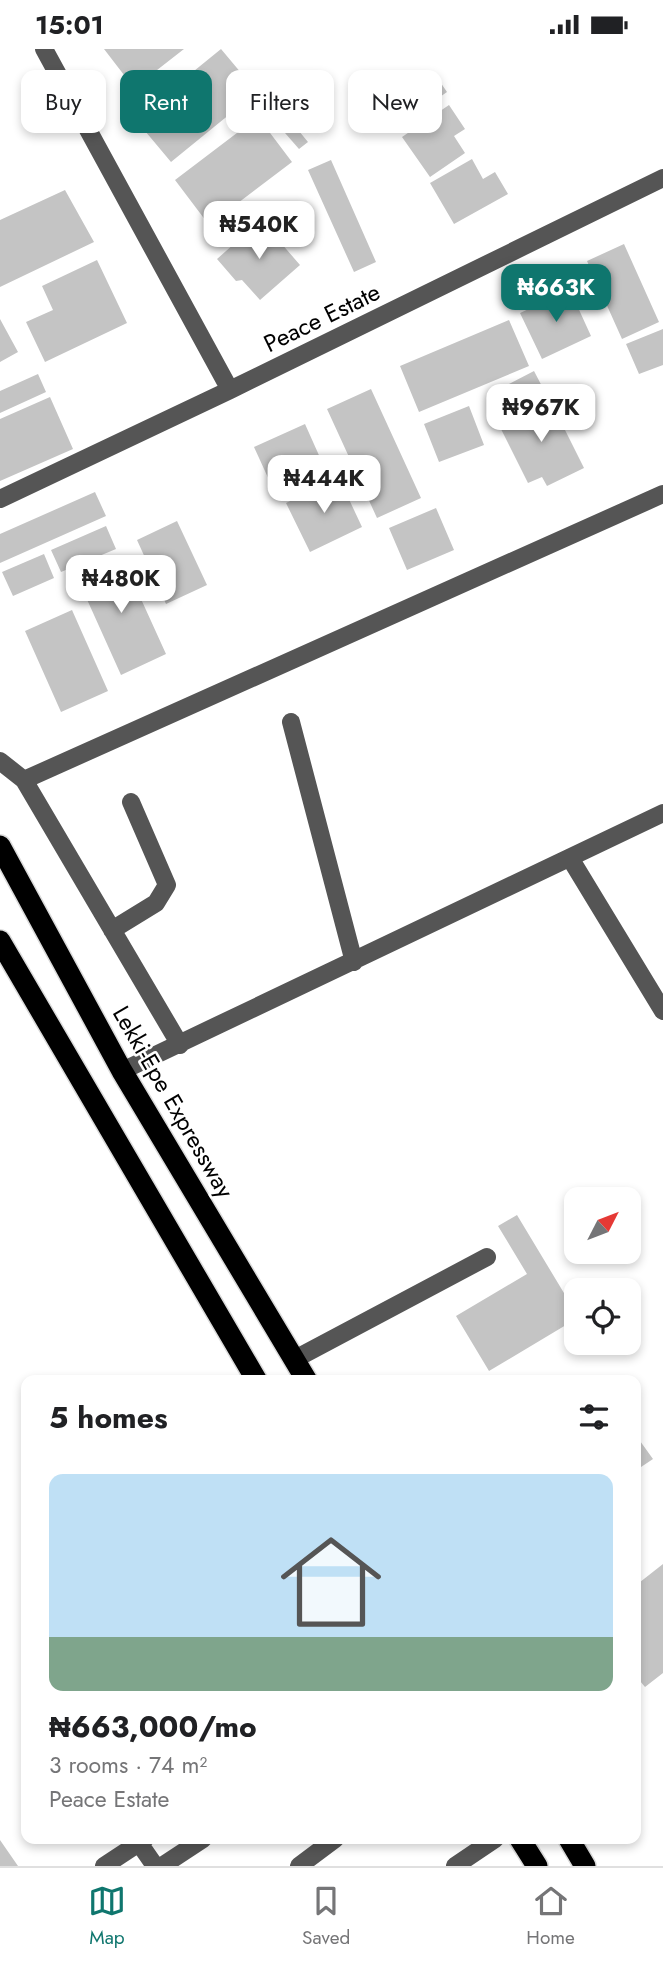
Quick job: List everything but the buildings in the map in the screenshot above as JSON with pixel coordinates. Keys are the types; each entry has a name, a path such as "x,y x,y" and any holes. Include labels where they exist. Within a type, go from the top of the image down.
{"highway":[{"name":"Lekki-Epe Expressway","path":"0,846 122,1071 304,1375"},
{"path":"0,941 253,1375"},
{"path":"523,1844 537,1866"},
{"path":"572,1844 585,1866"}],"street":[{"path":"44,49 230,390"},
{"name":"Peace Estate","path":"0,499 230,390 663,178"},
{"path":"24,779 663,494"},
{"path":"291,722 354,962"},
{"path":"0,761 24,779 180,1045"},
{"path":"112,930 156,903 167,885 131,801"},
{"path":"122,1071 663,813"},
{"path":"569,858 663,1011"},
{"path":"295,1359 487,1257"},
{"path":"104,1866 137,1844"},
{"path":"144,1844 155,1866"},
{"path":"162,1866 195,1844"},
{"path":"299,1866 328,1844"},
{"path":"455,1866 488,1844"}]}
